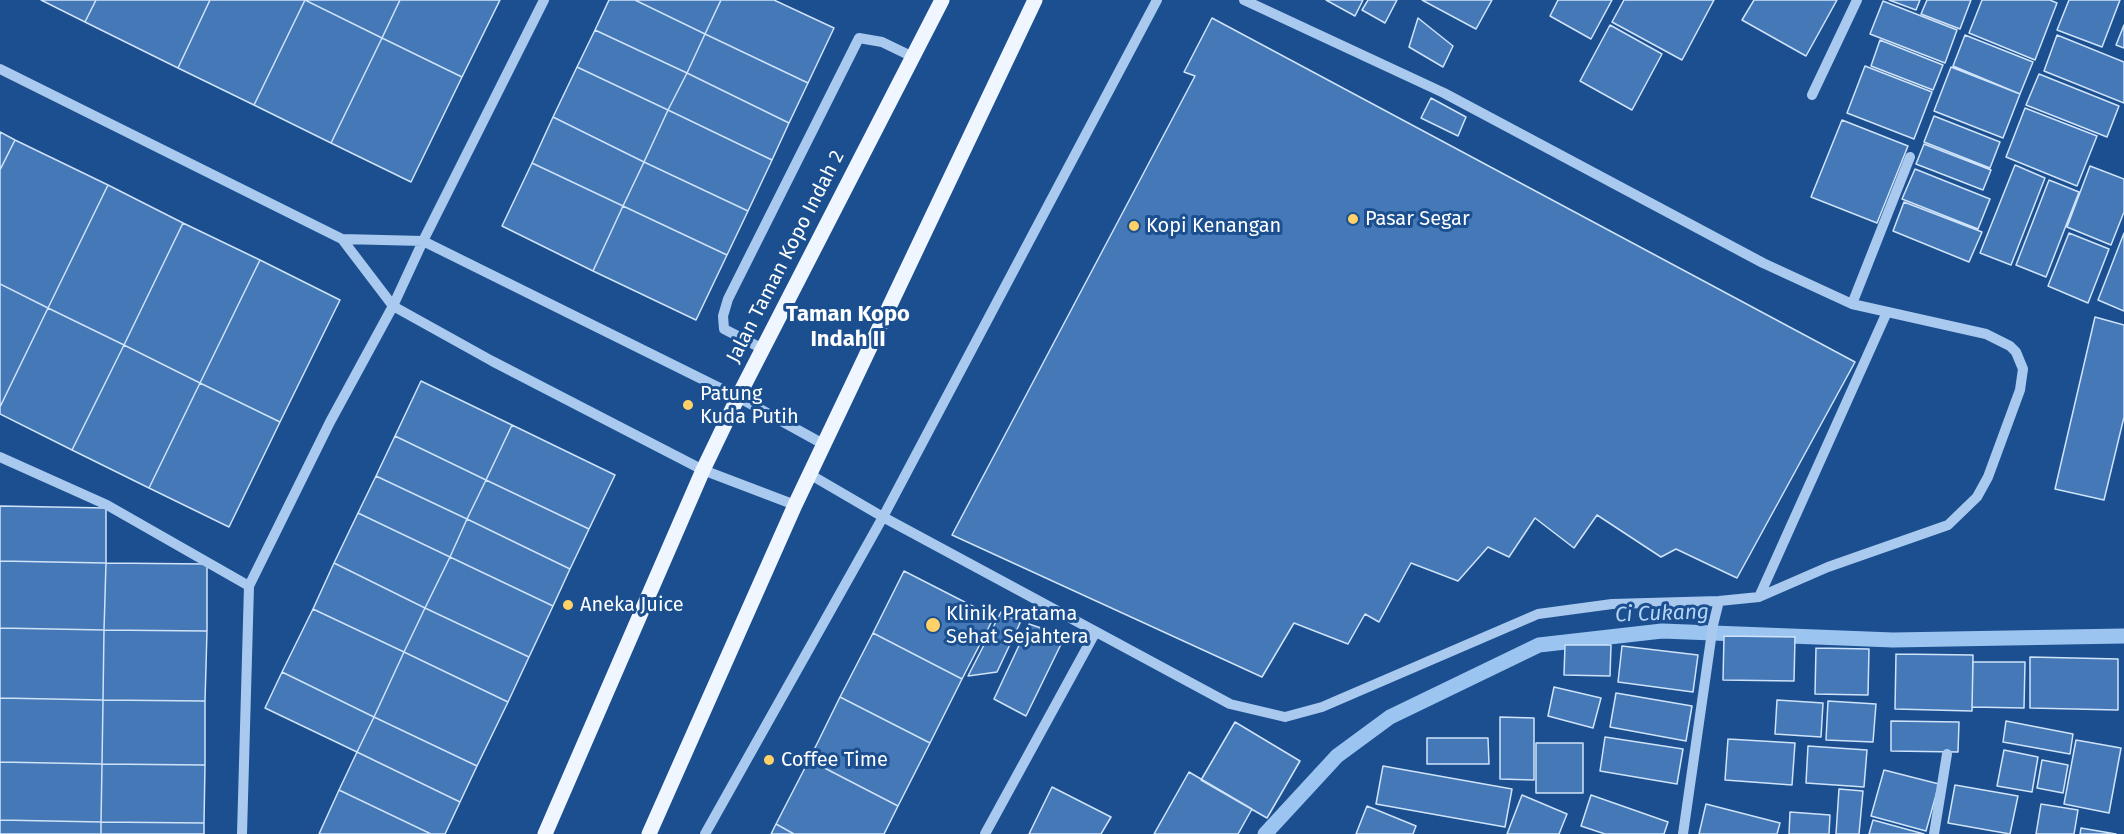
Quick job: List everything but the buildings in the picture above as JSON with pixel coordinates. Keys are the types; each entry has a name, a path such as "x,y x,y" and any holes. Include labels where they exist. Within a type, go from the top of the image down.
{"main road":[{"name":"Jalan Taman Kopo Indah 2","path":"545,834 703,470 738,397 942,0"},
{"path":"649,834 795,506 1035,0"}],"street":[{"path":"242,834 249,586 330,422 393,306 423,241 544,0"},
{"path":"705,834 883,517 1157,0"},
{"path":"811,475 1095,633 1230,704 1285,717 1322,707 1538,614 1612,604 1719,601 1759,597 1828,567 1948,525 1977,498 1988,477 2020,390 2023,369 2016,352 2010,346 1986,334 1852,304 1763,263 1444,93 1244,0"},
{"path":"1812,95 1857,0"},
{"path":"763,349 724,329 723,316 728,299 859,38 882,42 913,57"},
{"path":"0,69 342,239 423,241 738,397 825,445"},
{"path":"1852,304 1910,157"},
{"path":"342,239 393,306 492,361 703,470 795,506"},
{"path":"1759,597 1887,312"},
{"path":"0,457 107,505 249,586"},
{"path":"1683,834 1706,670 1719,601"},
{"path":"985,834 1095,633"},
{"path":"1934,834 1947,754"}],"waterway":[{"name":"Ci Cukang","path":"1265,834 1337,756 1390,717 1539,645 1662,631 1893,640 2124,636"}],"place":[{"name":"Pasar Segar","path":"1353,219"},
{"name":"Kopi Kenangan","path":"1134,226"},
{"name":"Patung Kuda Putih","path":"688,405"},
{"name":"Aneka Juice","path":"568,605"},
{"name":"Klinik Pratama Sehat Sejahtera","path":"933,625"},
{"name":"Coffee Time","path":"769,760"}],"district":[{"name":"Taman Kopo Indah II","path":"848,328"}]}
